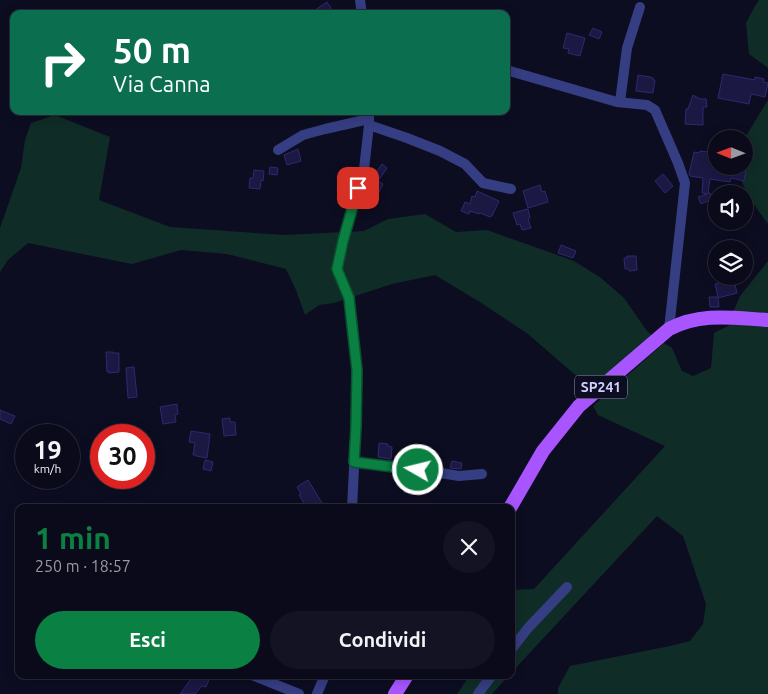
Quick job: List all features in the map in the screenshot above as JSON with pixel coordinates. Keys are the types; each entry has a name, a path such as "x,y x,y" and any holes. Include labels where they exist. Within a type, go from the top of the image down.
{"main road":[{"name":"SP241","path":"512,504 543,451 580,406 669,329 694,319 712,317 768,320"},
{"path":"395,694 404,679"}],"street":[{"path":"620,102 627,48 640,7"},
{"path":"510,71 620,102 647,106 655,110 678,162 685,183 669,329"},
{"path":"278,150 303,136 369,118 464,164 483,183 511,189"},
{"path":"352,504 357,370 349,298 337,269 343,241 364,169 369,118"},
{"path":"354,462 404,467 459,476 482,474"},
{"path":"515,645 566,587"},
{"path":"262,679 299,694"},
{"path":"318,694 324,679"},
{"path":"478,694 489,679"}],"green space":[{"path":"759,0 768,0 768,68 749,54 746,23"},
{"path":"768,100 768,224 753,203 753,185 743,185 738,175 753,175 753,130 750,130"},
{"path":"55,115 110,137 99,200 170,227 284,235 364,231 388,219 425,214 456,232 487,230 574,261 601,278 624,298 647,331 652,335 586,391 581,380 528,334 435,275 392,284 334,303 319,305 305,315 286,269 227,254 181,250 132,264 28,243 8,260 0,272 0,228 21,168 25,140 31,123"},
{"path":"768,261 768,694 558,694 558,688 570,666 690,641 703,624 706,604 683,536 657,516 515,669 515,590 534,589 665,446 598,415 593,406 664,343 672,348 682,371 693,376 711,368 714,333 730,325 740,296 749,285 753,285 753,280"},
{"path":"467,679 505,679 492,694 457,694"}],"building":[{"path":"327,2 332,10 315,10"},
{"path":"593,28 602,32 599,39 589,35"},
{"path":"567,33 585,38 580,56 568,53 569,49 563,48"},
{"path":"723,74 755,80 755,77 764,79 763,82 768,83 765,97 751,94 749,104 718,98"},
{"path":"638,75 655,80 653,93 636,91"},
{"path":"693,95 700,99 706,99 707,107 703,107 703,125 685,124 686,109 688,109"},
{"path":"298,149 301,161 287,165 284,155"},
{"path":"700,151 708,152 708,175 745,175 744,181 731,178 730,182 710,179 708,201 701,204 698,197 707,194 702,193 703,178 690,176 689,174 694,152 699,153"},
{"path":"382,164 387,168 378,181 383,184 377,196 366,191 369,186 367,185 369,177 372,178"},
{"path":"270,167 278,168 277,175 269,174"},
{"path":"254,170 264,171 260,189 249,188 250,178 253,178"},
{"path":"663,174 673,186 665,193 655,181"},
{"path":"540,185 542,192 545,191 548,202 528,208 523,191"},
{"path":"477,191 499,201 492,216 470,211 469,214 461,211 465,202 470,204 472,196 475,197"},
{"path":"528,209 530,218 528,219 531,228 522,230 520,224 517,225 513,213"},
{"path":"561,245 576,251 573,258 558,253"},
{"path":"627,256 636,256 637,270 629,271 629,269 625,269 624,258 627,258"},
{"path":"715,285 735,285 737,293 718,298 719,307 710,307 709,297 718,297"},
{"path":"106,352 119,353 119,372 107,372"},
{"path":"134,367 137,397 128,398 126,368"},
{"path":"177,404 178,414 175,415 176,422 163,424 160,407"},
{"path":"0,410 15,416 11,424 0,419"},
{"path":"230,418 230,422 235,422 236,435 224,436 222,419"},
{"path":"191,431 210,434 207,458 193,455 195,443 189,442"},
{"path":"379,443 388,444 388,446 392,447 391,459 378,457"},
{"path":"411,449 419,451 416,462 408,461"},
{"path":"205,460 213,462 211,471 203,469"},
{"path":"452,461 462,463 461,469 450,468"},
{"path":"308,480 323,504 305,504 297,487"},
{"path":"191,679 209,679 206,687 202,686 195,694 180,694"}],"route":[{"path":"358,188 337,269 349,298 357,370 354,462 418,470"}]}
